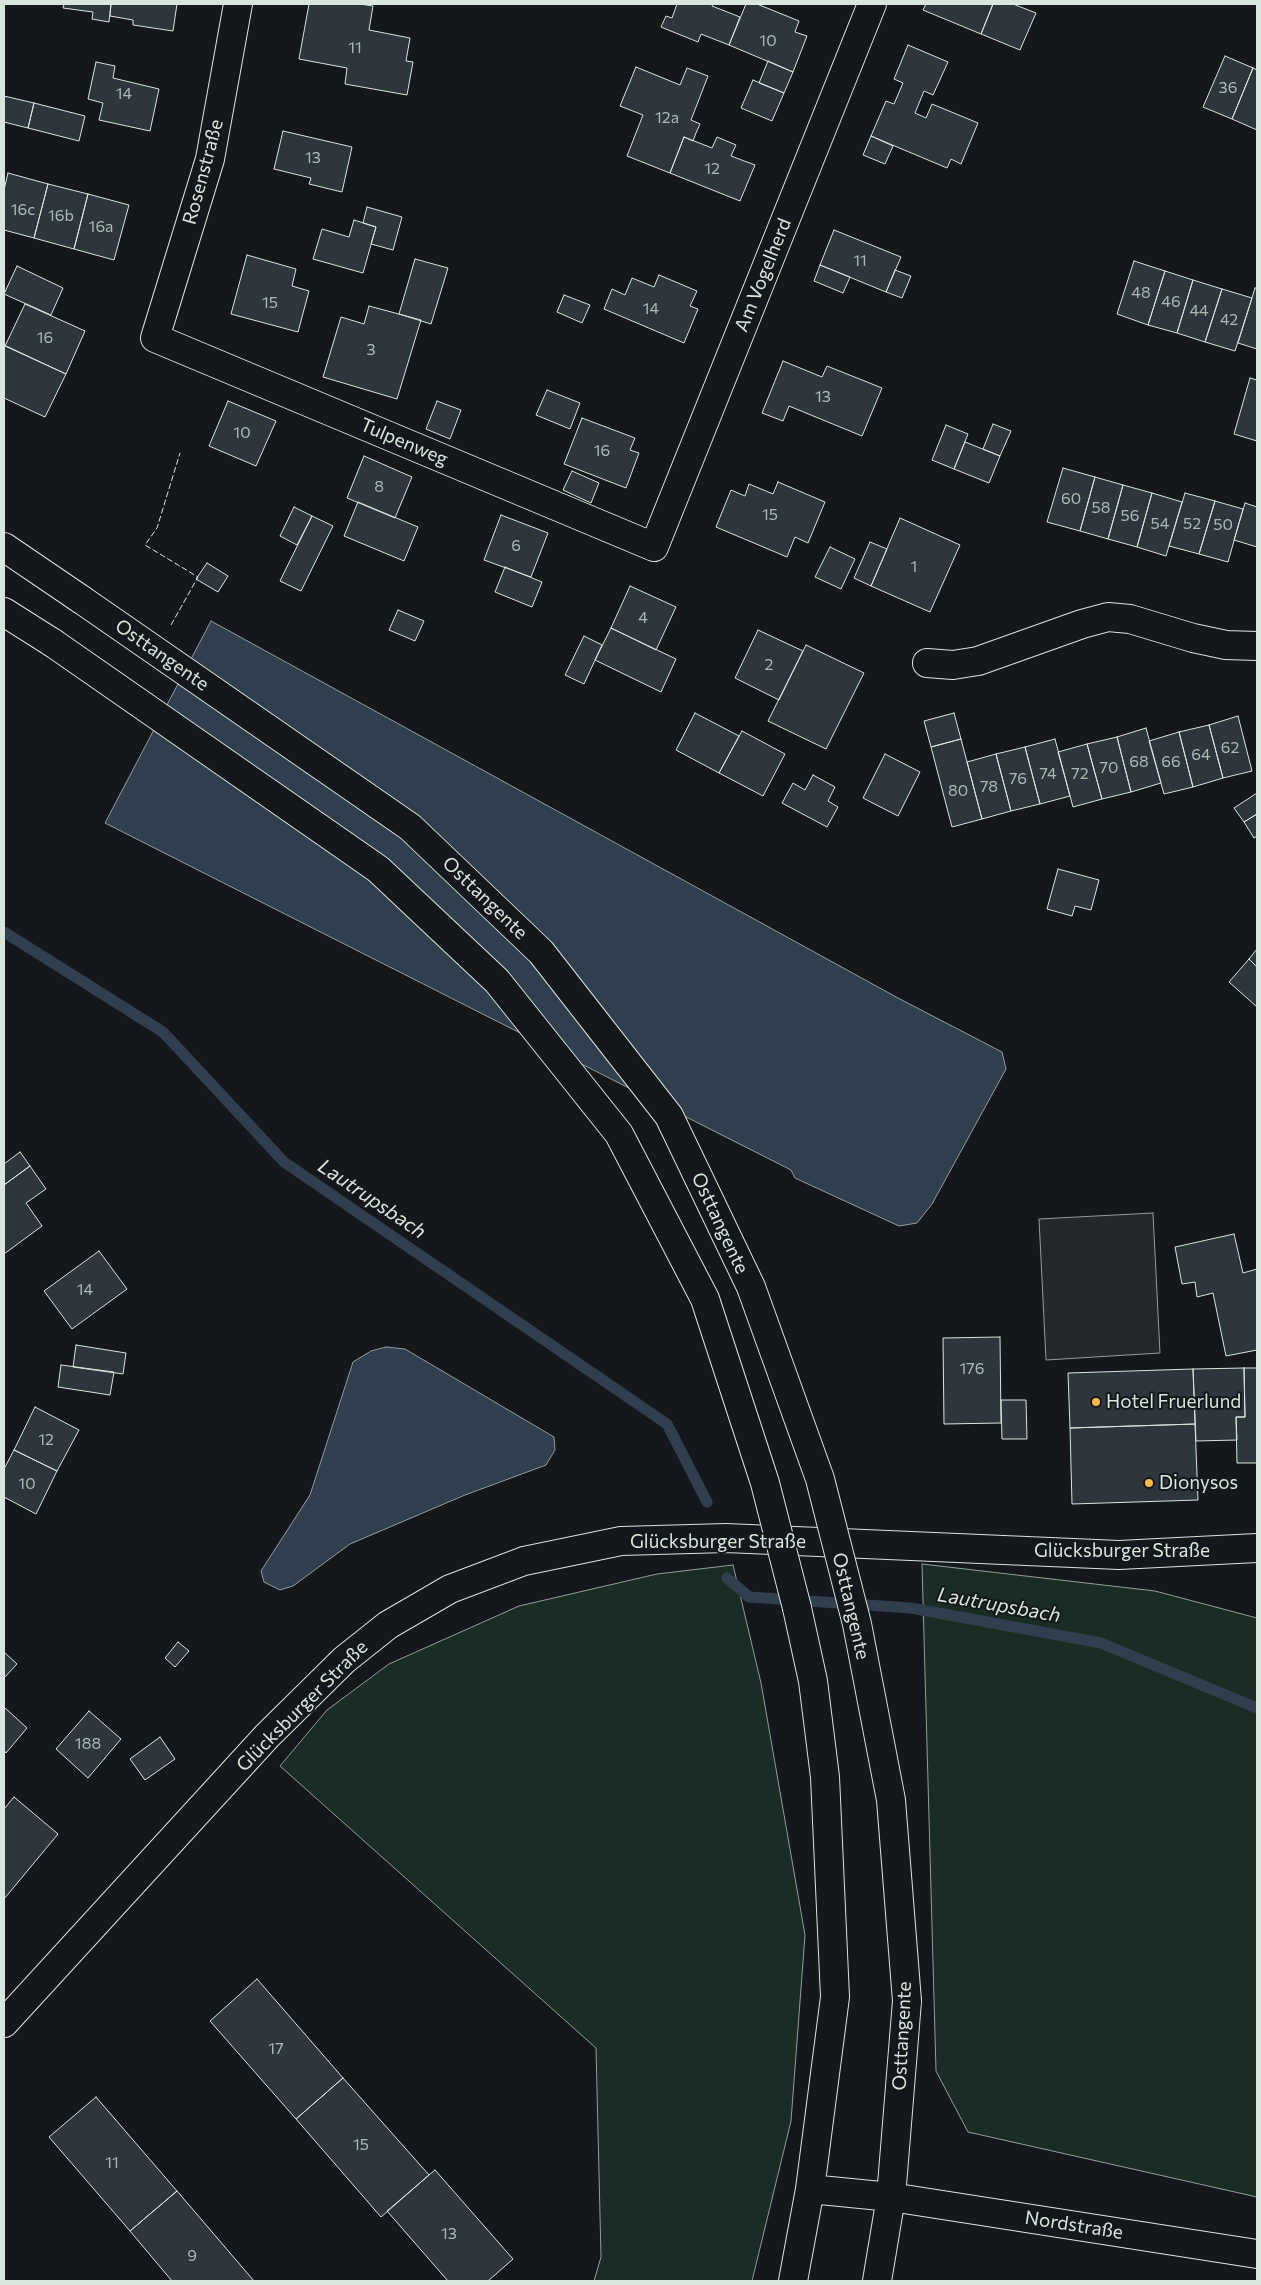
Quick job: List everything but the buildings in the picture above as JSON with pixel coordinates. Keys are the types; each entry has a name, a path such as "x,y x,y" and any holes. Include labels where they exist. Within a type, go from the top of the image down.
{"main road":[{"name":"Rosenstraße","path":"154,338 210,159 238,4"},
{"name":"Am Vogelherd","path":"654,547 872,4"},
{"name":"Tulpenweg","path":"154,338 654,547"},
{"name":"Osttangente","path":"4,546 410,827 541,952 669,1116 751,1288 820,1479 857,1624 891,1800 907,2001 890,2197"},
{"path":"4,612 52,643 378,870 497,980 619,1134 705,1299 765,1483 797,1608 813,1681 825,1777 835,1997 810,2189 793,2281"},
{"path":"927,663 953,665 978,661 1082,624 1108,617 1130,619 1192,638 1226,645 1257,646"},
{"name":"Glücksburger Straße","path":"4,2023 267,1736 344,1660 388,1625 450,1589 524,1561 631,1541 726,1538 1119,1555 1257,1548"},
{"name":"Nordstraße","path":"810,2189 890,2197 1257,2254"},
{"path":"877,2281 890,2197"}],"green space":[{"name":"Lautrupsbach","path":"922,1564 1155,1591 1257,1618 1257,2197 968,2132 936,2071"},
{"path":"733,1565 761,1683 805,1935 791,2121 752,2281 594,2281 601,2257 596,2048 280,1766 327,1710 389,1664 519,1606 657,1574"}],"shaded area":[{"path":"1153,1213 1160,1353 1046,1360 1039,1219"}],"water":[{"path":"211,621 898,998 1002,1052 1006,1069 932,1204 917,1223 899,1226 795,1178 791,1170 105,823"},
{"path":"386,1347 405,1349 554,1437 555,1450 546,1465 465,1495 350,1544 293,1586 280,1590 264,1582 261,1571 310,1495 353,1362 371,1351"}],"waterway":[{"name":"Lautrupsbach","path":"4,932 163,1032 284,1162 667,1424 707,1502"},
{"name":"Lautrupsbach","path":"727,1578 749,1597 911,1608 1101,1643 1257,1708"}],"fence":[{"path":"171,625 198,577 145,545 157,528 180,453"}],"place":[{"name":"Hotel Fruerlund","path":"1096,1402"},
{"name":"Dionysos","path":"1149,1483"}]}
